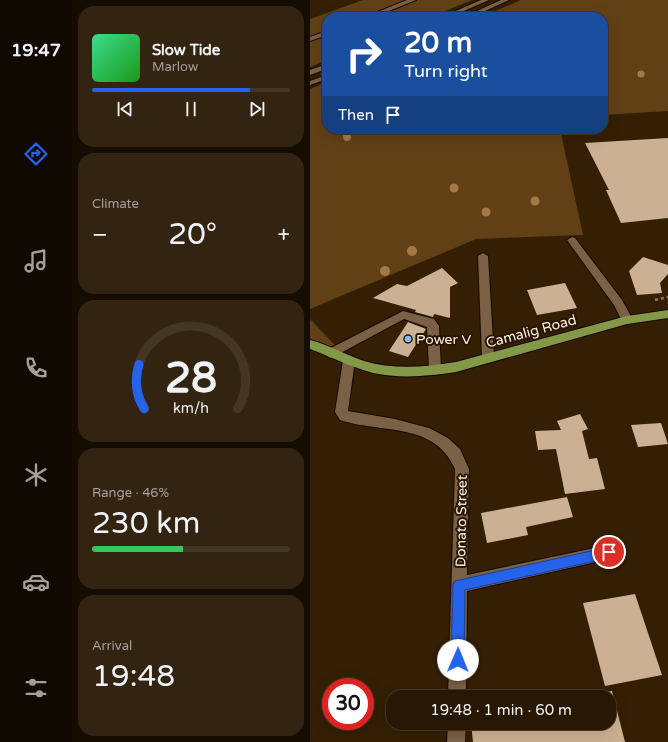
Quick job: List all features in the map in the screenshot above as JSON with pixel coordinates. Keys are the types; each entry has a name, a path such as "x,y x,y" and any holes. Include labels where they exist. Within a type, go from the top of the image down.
{"main road":[{"name":"Camalig Road","path":"310,344 373,368 406,371 435,370 456,367 628,320 668,314"}],"street":[{"path":"381,12 413,0"},
{"path":"457,12 486,0"},
{"path":"478,12 506,0"},
{"path":"310,39 322,35"},
{"path":"310,73 322,68"},
{"path":"310,83 322,79"},
{"path":"572,240 618,303 628,320"},
{"path":"483,256 488,358"},
{"path":"331,353 403,315 430,322 434,326 435,370"},
{"name":"Donato Street","path":"350,360 341,412 344,416 402,424 436,437 453,449 460,459 462,469 457,690"},
{"path":"459,585 609,552"},
{"path":"456,742 457,730"}],"shaded area":[{"path":"363,0 472,0 443,12 330,12"},
{"path":"521,0 668,0 668,111 608,115 608,12 493,12"},
{"path":"322,15 322,62 310,67 310,19"},
{"path":"322,84 322,134 561,134 583,235 476,239 310,309 310,89"},
{"path":"310,319 349,360 310,344"}],"building":[{"path":"668,138 668,218 621,223 606,190 609,190 585,143"},
{"path":"643,257 668,265 668,274 660,283 662,293 637,295 629,271"},
{"path":"442,268 458,283 450,287 450,318 434,314 433,317 415,312 416,310 373,298 397,284 407,286"},
{"path":"565,283 577,308 537,315 527,290"},
{"name":"Power V","path":"408,322 426,329 408,357 389,351"},
{"path":"580,414 588,429 582,431 589,459 597,458 605,489 565,494 556,449 538,450 535,431 561,430 557,421"},
{"path":"661,423 668,444 638,447 631,425"},
{"path":"567,497 573,517 526,527 528,535 487,543 481,513"},
{"path":"635,594 662,675 605,686 583,603"},
{"path":"616,707 625,742 473,742 472,730 616,730"}],"place":[{"name":"Power V","path":"408,339"}],"route":[{"path":"458,660 459,585 609,552"}]}
